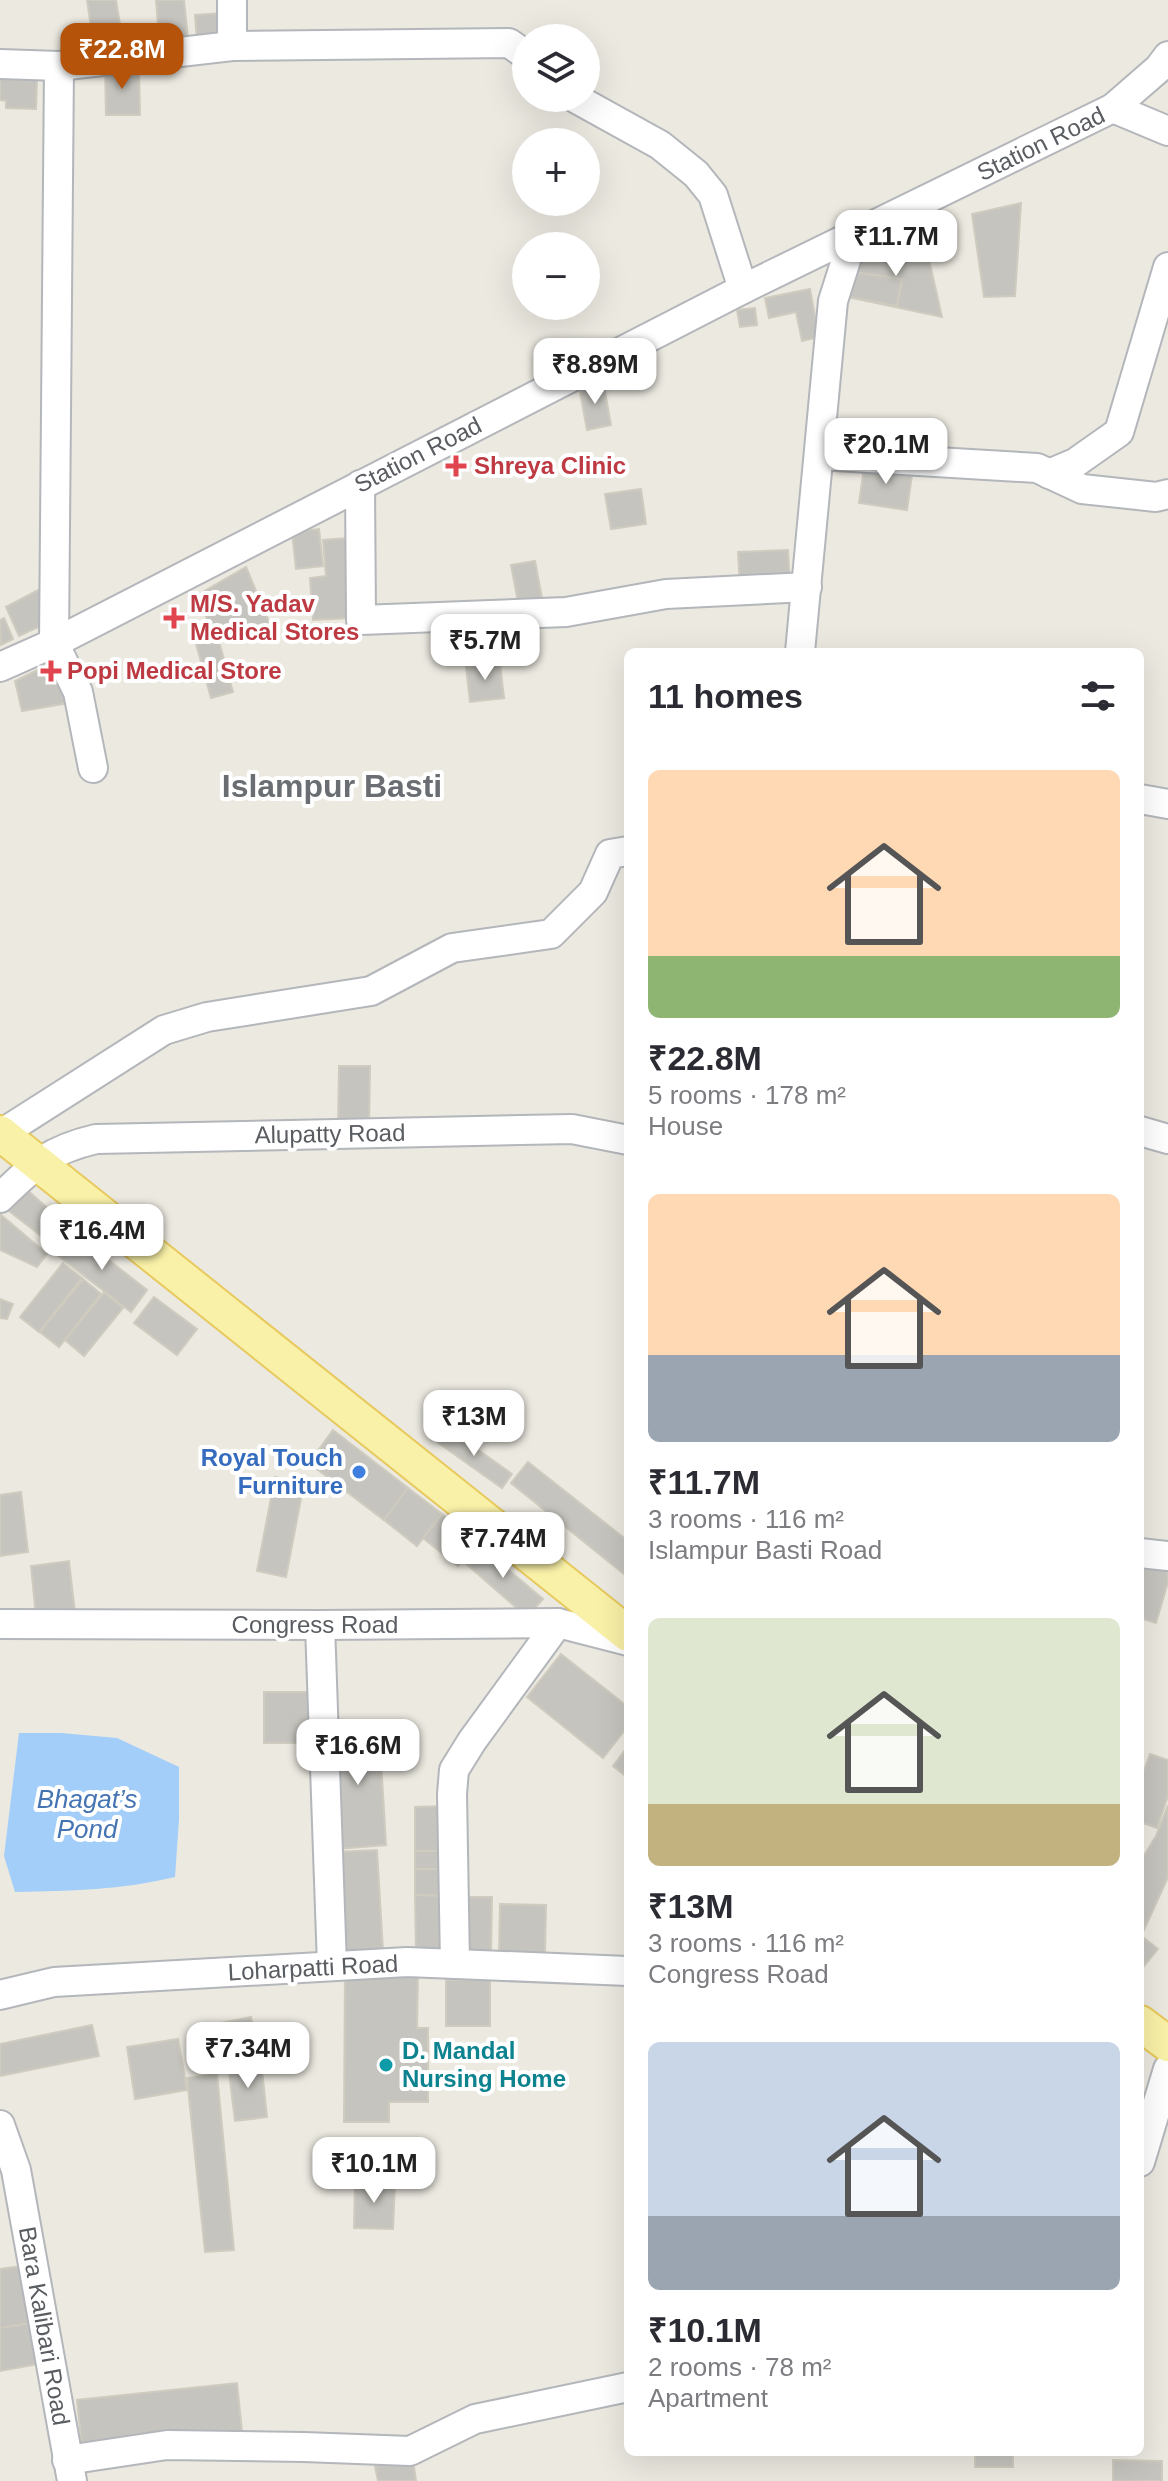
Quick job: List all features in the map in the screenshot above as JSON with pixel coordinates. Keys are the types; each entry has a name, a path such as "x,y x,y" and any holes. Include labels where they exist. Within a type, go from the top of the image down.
{"main road":[{"path":"0,1133 624,1631"},
{"path":"1144,2026 1168,2044"}],"street":[{"path":"232,0 232,46"},
{"path":"0,64 59,66 232,46 512,45"},
{"name":"Station Road","path":"0,667 54,643 743,289 1113,108 1159,68 1168,56"},
{"path":"59,66 54,643 78,692 93,768"},
{"path":"1113,108 1168,131"},
{"path":"600,112 660,145 696,174 713,195 743,289"},
{"path":"800,648 833,301 854,235"},
{"path":"1049,474 1075,463 1119,432 1168,267"},
{"path":"819,455 1037,468 1082,489 1156,497 1168,494"},
{"path":"360,485 361,620 566,612 666,594 807,587"},
{"path":"1144,800 1168,804"},
{"path":"0,1133 164,1030 207,1017 371,991 452,948 551,934 593,892 610,854 624,852"},
{"name":"Alupatty Road","path":"0,1198 36,1163 72,1145 96,1139 572,1129 624,1139"},
{"path":"1144,1132 1168,1139"},
{"path":"1144,1553 1168,1556"},
{"path":"455,1964 454,1770 558,1623"},
{"name":"Congress Road","path":"0,1624 558,1623 624,1640"},
{"path":"320,1625 332,1966"},
{"name":"Loharpatti Road","path":"0,1995 54,1982 407,1962 624,1971"},
{"path":"1144,2149 1168,2069"},
{"name":"Bara Kalibari Road","path":"0,2125 16,2170 70,2471"},
{"path":"70,2471 167,2445 410,2451 475,2419 624,2388"}],"water":[{"name":"Bhagat’s Pond","path":"19,1733 117,1738 179,1767 175,1877 115,1887 15,1892 4,1856"}],"building":[{"path":"87,0 116,0 124,49 95,54"},
{"path":"156,0 184,0 189,48 160,50"},
{"path":"222,13 225,38 197,41 195,15"},
{"path":"105,67 139,67 140,115 106,115"},
{"path":"0,78 37,79 36,109 6,108 6,101 0,100"},
{"path":"1021,203 1015,296 984,297 972,214"},
{"path":"923,233 942,317 843,296 855,257 902,247 902,236"},
{"path":"847,271 902,279 897,306 843,296"},
{"path":"810,289 819,337 802,341 796,312 769,318 765,298"},
{"path":"755,308 757,325 740,327 737,310"},
{"path":"603,381 611,425 587,430 579,386"},
{"path":"865,461 913,468 907,510 859,503"},
{"path":"641,489 646,524 611,529 605,494"},
{"path":"319,529 323,566 296,569 292,532"},
{"path":"347,538 352,618 313,620 310,578 326,576 323,540"},
{"path":"788,550 790,585 740,587 738,552"},
{"path":"535,561 543,603 519,608 511,565"},
{"path":"246,567 272,629 213,631 196,596"},
{"path":"40,589 45,624 19,636 6,607"},
{"path":"4,618 13,639 1,645 0,620"},
{"path":"217,634 233,692 211,698 195,640"},
{"path":"56,661 69,703 22,711 15,681"},
{"path":"500,663 504,698 470,702 466,667"},
{"path":"339,1066 370,1066 369,1127 338,1126"},
{"path":"25,1188 71,1229 54,1246 5,1208"},
{"path":"0,1214 47,1254 37,1267 0,1250"},
{"path":"73,1232 147,1290 131,1312 56,1254"},
{"path":"63,1263 82,1278 39,1332 20,1317"},
{"path":"83,1279 101,1294 59,1347 40,1332"},
{"path":"104,1292 123,1308 84,1356 65,1340"},
{"path":"154,1297 197,1329 177,1355 134,1323"},
{"path":"0,1299 13,1304 7,1319 0,1318"},
{"path":"447,1428 512,1474 502,1488 437,1442"},
{"path":"333,1430 408,1488 384,1520 309,1463"},
{"path":"528,1462 624,1538 624,1574 511,1483"},
{"path":"275,1477 304,1483 286,1577 257,1571"},
{"path":"408,1488 442,1514 417,1546 384,1520"},
{"path":"21,1492 28,1552 0,1556 0,1495"},
{"path":"442,1514 477,1543 458,1566 423,1538"},
{"path":"477,1543 543,1599 527,1617 463,1561"},
{"path":"69,1561 75,1613 36,1617 31,1566"},
{"path":"1144,1562 1168,1568 1168,1582 1156,1623 1144,1619"},
{"path":"561,1654 624,1704 624,1731 603,1758 527,1697"},
{"path":"264,1692 314,1692 314,1743 264,1743"},
{"path":"379,1726 386,1845 338,1849 331,1729"},
{"path":"624,1751 624,1775 613,1766"},
{"path":"1150,1754 1168,1760 1168,1796 1157,1828 1144,1823 1144,1771"},
{"path":"1168,1805 1168,1877 1144,1930 1144,1856 1156,1836"},
{"path":"448,1806 449,1851 415,1851 415,1807"},
{"path":"377,1850 383,1951 341,1953 335,1852"},
{"path":"415,1851 449,1851 449,1869 415,1869"},
{"path":"415,1869 449,1869 448,1896 415,1895"},
{"path":"415,1895 448,1896 449,1953 416,1953"},
{"path":"464,1897 492,1897 491,1953 463,1952"},
{"path":"500,1904 546,1905 545,1954 499,1953"},
{"path":"1144,1938 1158,1949 1144,1966"},
{"name":"D. Mandal Nursing Home","path":"345,1975 418,1975 417,2028 428,2028 428,2102 389,2102 389,2122 344,2122"},
{"path":"446,1980 490,1980 490,2026 446,2026"},
{"path":"251,2017 255,2037 201,2048 197,2028"},
{"path":"92,2025 99,2056 0,2076 0,2044"},
{"path":"178,2039 187,2090 135,2099 127,2047"},
{"path":"261,2060 267,2117 235,2121 228,2064"},
{"path":"217,2074 234,2250 205,2252 187,2078"},
{"path":"355,2182 395,2183 393,2229 354,2228"},
{"path":"29,2265 38,2322 0,2328 0,2269"},
{"path":"38,2322 44,2363 0,2371 0,2328"},
{"path":"237,2383 242,2431 82,2448 77,2400"},
{"path":"975,2456 1013,2456 1013,2467 975,2467"},
{"path":"413,2459 416,2481 378,2481 375,2466"},
{"path":"1113,2460 1162,2461 1162,2481 1113,2481"}],"place":[{"name":"Shreya Clinic","path":"456,466"},
{"name":"M/S. Yadav Medical Stores","path":"174,618"},
{"name":"Popi Medical Store","path":"51,671"},
{"name":"Royal Touch Furniture","path":"359,1472"},
{"name":"D. Mandal Nursing Home","path":"386,2065"}],"district":[{"name":"Islampur Basti","path":"332,786"}]}
